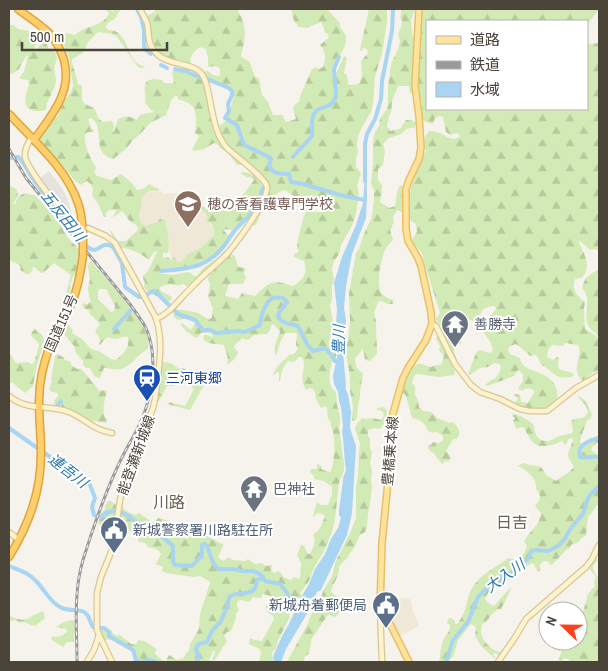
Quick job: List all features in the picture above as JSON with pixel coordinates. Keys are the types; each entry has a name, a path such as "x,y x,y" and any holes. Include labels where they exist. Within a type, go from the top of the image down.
{"highway":[{"path":"12,9 51,39 63,64 63,84 59,98 32,139"},
{"path":"18,9 41,26 54,39 62,52 66,70 65,85 61,99 32,139"},
{"name":"国道151号","path":"9,114 32,139 68,185 76,204 83,234 81,274 72,302 54,335 40,382 37,407 40,471 36,496 30,516 9,557"},
{"name":"国道151号","path":"9,119 32,139"},
{"name":"国道151号","path":"9,550 18,539"}],"main road":[{"path":"140,9 146,22 149,44 152,49 162,58 193,68 202,74 206,82 217,131 223,144 262,179 267,186 258,209 230,251 189,289 165,315 156,319"},
{"path":"419,9 415,85 421,148 418,163 406,189 406,229 408,241 421,266 430,304 432,324 436,326 455,364 471,386 480,392 520,409 542,412 549,410 576,388 599,375"},
{"path":"32,139 27,157 29,166 65,215 78,224"},
{"name":"能登瀬新城線","path":"88,228 106,236 115,244 156,319 160,341 154,403 142,439 125,477 118,507 111,554 101,577 98,590 97,628 112,662"},
{"name":"豊橋乗本線","path":"380,608 382,543 392,417 403,378 426,340 432,324"},
{"path":"9,396 19,403 60,409 95,428 112,433"},
{"path":"9,532 18,539"},
{"path":"498,662 526,619 586,567 599,544"},
{"path":"380,608 382,662"},
{"path":"380,608 383,610 409,662"},
{"path":"87,662 99,636"}],"shaded area":[{"path":"49,171 62,188 68,200 72,215 70,217 39,179"},
{"name":"穂の香看護専門学校","path":"162,191 163,194 183,194 205,210 209,216 208,221 213,229 214,236 182,263 177,263 171,258 167,235 161,220 145,227 142,226 139,220 141,193"},
{"path":"405,598 410,599 419,626 398,637 382,604"}],"green space":[{"path":"105,9 113,11 114,9 121,9 114,20 110,21 105,27 120,35 133,59 145,67 138,67 117,37 112,34 98,32 88,42 83,53 72,59 78,84 82,86 82,100 85,104 94,108 99,119 103,122 112,121 114,132 118,119 128,116 137,120 142,114 154,112 145,102 147,81 153,79 162,80 164,83 173,84 172,75 174,69 192,70 203,81 214,131 220,142 241,163 237,165 228,152 214,143 204,149 192,150 199,136 195,133 196,117 194,109 191,105 178,99 177,96 171,100 166,115 150,123 127,148 113,159 106,156 102,151 96,122 91,118 88,119 91,128 94,130 85,134 85,143 96,168 94,172 97,176 111,180 121,174 137,190 143,189 149,184 160,190 148,192 143,196 139,217 145,226 157,222 161,218 165,220 169,249 168,253 163,253 163,258 167,257 172,260 174,257 177,262 181,262 189,253 198,250 214,235 211,223 206,221 207,215 192,198 207,209 209,207 227,211 233,209 254,180 241,174 242,172 254,175 264,184 256,204 250,212 231,230 225,229 224,231 229,236 217,253 197,264 182,268 166,268 160,271 160,273 172,275 188,272 197,276 203,268 226,251 187,286 183,284 170,284 159,288 172,297 166,304 144,287 143,276 158,251 154,252 149,260 130,249 122,248 113,238 109,228 118,241 126,241 137,231 138,227 122,211 112,218 116,212 115,210 109,210 106,213 106,217 104,217 92,195 93,189 90,184 87,181 81,185 75,181 38,139 54,118 58,116 59,113 57,112 71,92 73,85 69,57 62,37 66,33 75,35 103,21 109,13"},
{"path":"156,9 239,9 238,12 244,25 245,33 241,57 249,61 255,77 259,78 262,95 268,102 273,115 282,115 286,122 296,119 293,108 299,102 312,69 323,67 325,56 320,45 329,35 325,33 321,22 307,28 299,27 294,21 291,9 327,9 340,23 340,27 346,36 346,42 333,70 333,75 336,74 345,56 347,58 344,73 347,75 348,84 350,85 359,84 362,76 361,61 368,53 367,49 360,50 369,9 387,9 382,54 375,76 373,104 371,112 358,136 356,167 361,173 357,186 359,194 356,214 332,269 334,279 330,306 333,321 330,340 336,356 331,366 330,380 331,387 336,392 340,416 339,427 344,470 339,483 332,532 309,581 300,593 302,598 296,607 290,611 290,617 276,648 272,652 272,662 259,662 261,652 249,644 250,638 262,641 274,619 267,612 266,606 270,602 271,596 263,594 261,598 253,597 249,602 240,600 237,602 239,609 236,613 236,618 231,631 227,632 224,636 227,641 214,661 212,661 215,651 213,651 209,660 214,662 165,662 169,655 177,660 184,658 189,651 190,644 199,629 200,614 210,583 200,576 194,577 162,571 163,567 156,564 161,554 160,552 138,541 138,536 128,529 127,522 119,515 105,519 101,525 98,524 101,513 108,501 111,501 128,512 136,515 139,513 154,523 158,518 171,521 169,530 179,532 179,535 187,539 190,536 196,537 199,534 223,544 218,557 223,561 228,558 245,561 248,559 255,564 272,565 271,571 275,573 278,571 283,577 291,580 294,577 299,579 301,563 297,555 301,545 310,554 315,539 313,535 319,529 325,517 323,514 317,513 313,516 317,502 321,505 328,505 332,494 332,487 324,481 314,479 310,472 311,469 317,469 317,464 321,466 321,469 331,471 334,459 334,436 326,406 321,408 313,389 309,388 306,390 303,385 304,362 302,357 299,357 294,362 288,361 282,370 280,381 279,373 277,372 273,376 280,364 289,355 295,353 298,348 296,345 297,334 285,333 276,356 275,346 280,331 272,324 271,329 266,334 252,336 248,340 242,338 234,348 238,352 237,354 227,365 224,345 208,343 203,339 204,335 212,337 210,333 201,333 196,338 181,325 181,323 191,330 195,321 176,319 173,315 176,310 182,310 198,313 210,319 212,317 213,309 208,296 210,285 208,279 210,273 231,254 235,256 238,267 245,268 244,274 246,277 243,284 229,284 225,296 238,299 242,293 255,296 268,284 276,282 293,286 305,273 304,261 294,257 294,254 299,250 297,245 303,218 306,212 320,212 325,204 294,196 286,190 276,194 267,203 256,225 251,226 268,194 267,185 262,176 227,144 221,135 220,126 228,116 234,97 223,86 208,82 205,74 206,70 213,75 220,76 220,69 215,66 208,66 206,49 200,47 195,51 190,60 191,65 169,58 157,51 151,39 147,16"},
{"path":"401,9 415,9 411,20 412,35 416,39 420,37 422,25 421,9 599,9 588,24 588,20 426,20 426,110 588,110 588,44 599,43 599,251 595,249 590,250 580,241 578,242 585,256 587,268 581,278 575,279 574,289 577,295 585,302 585,329 597,338 599,370 583,381 579,377 577,372 578,345 566,343 563,346 552,345 548,350 547,357 553,360 557,357 559,359 559,369 572,373 574,375 572,377 557,376 541,364 536,355 530,356 516,344 510,346 508,350 510,354 520,358 524,366 543,374 551,380 557,389 557,397 554,403 548,407 531,409 523,407 515,403 518,399 514,394 520,395 521,402 528,403 534,390 527,388 522,391 518,388 523,381 523,375 519,370 514,376 487,386 485,385 498,375 501,367 499,364 494,363 488,367 480,368 470,375 468,374 479,350 490,353 493,350 491,343 481,328 496,309 495,306 484,309 477,320 473,321 464,317 454,318 449,324 450,330 456,337 461,337 461,343 457,344 454,351 456,363 453,367 454,375 439,377 417,374 414,376 412,383 415,386 415,395 419,407 423,411 431,412 437,418 449,423 453,422 459,430 457,439 453,440 446,451 451,458 448,462 446,461 442,464 428,448 433,442 439,443 443,440 443,437 436,432 429,432 422,422 412,418 406,396 401,390 405,378 412,367 419,364 431,367 441,365 444,356 439,350 440,346 436,339 437,332 441,326 436,319 440,313 422,253 411,241 417,232 416,224 408,219 411,186 426,151 424,141 427,133 434,131 451,138 460,137 459,134 450,135 446,132 443,117 435,118 433,124 422,119 422,102 419,95 410,93 409,86 398,86 392,101 387,126 390,131 400,129 406,120 412,120 416,123 414,128 406,129 401,134 389,138 383,144 385,151 383,165 378,169 378,180 382,185 380,202 389,208 395,206 398,190 400,185 402,186 402,212 397,210 393,217 394,222 390,230 393,240 383,254 379,277 381,292 387,298 394,300 393,304 378,302 374,313 377,354 370,361 365,360 362,349 355,358 356,367 363,374 357,418 354,421 352,420 353,406 346,355 350,321 349,293 356,253 372,217 374,199 374,190 371,184 373,140 380,119 387,109 391,64 400,41 398,34 402,21"},
{"path":"9,25 31,31 39,37 33,51 35,52 42,43 46,43 49,49 56,53 57,58 54,68 55,86 47,103 46,110 33,111 27,106 28,80 21,79 20,77 24,72 28,56 26,56 19,69 12,74 9,73"},
{"path":"9,185 16,189 18,194 13,205 18,197 24,193 34,195 79,249 80,264 77,274 73,276 69,295 64,301 71,275 54,263 43,273 34,267 29,274 26,274 20,270 21,267 18,264 9,260"},
{"path":"91,261 127,303 144,328 148,339 148,349 125,367 119,369 104,368 100,378 92,373 90,368 86,368 83,365 83,361 76,353 74,346 63,333 68,325 73,330 72,333 82,339 91,349 99,351 111,359 116,360 124,353 127,347 128,337 115,339 108,337 99,344 100,339 95,331 100,324 90,314 89,310 85,309 82,305 84,303 87,305 91,301 88,288 90,279 89,263","holes":["99,289 106,289 115,306 114,311 111,312 98,299"]},
{"path":"599,270 599,337 588,325 586,316 587,297 582,288 588,276"},
{"path":"35,329 42,335 44,343 33,386 25,393 9,382 9,352 16,363 34,363 39,346 31,335"},
{"path":"57,354 71,362 71,365 77,369 82,370 100,391 105,390 107,392 104,407 106,423 88,422 60,408 61,400 56,405 54,404 58,396 57,393 49,389 52,382 55,356"},
{"path":"161,363 170,363 190,373 189,376 188,374 182,374 174,386 167,386 159,401 157,401"},
{"path":"196,382 204,385 190,410 167,404 169,402 185,406 194,389 192,387 193,383"},
{"path":"579,396 586,401 592,415 587,420 580,442 583,444 599,439 591,450 599,455 599,505 588,516 586,535 577,543 572,544 553,564 551,565 544,561 540,565 538,572 532,563 513,577 497,585 485,598 494,606 511,589 500,610 498,609 493,613 483,623 481,628 482,636 487,644 495,650 502,652 499,655 494,653 493,655 496,658 481,646 475,636 476,627 471,624 458,640 453,657 450,658 449,662 439,662 443,640 450,629 450,625 447,623 448,619 451,618 455,621 455,624 459,622 469,593 482,576 508,558 518,560 527,546 524,541 539,521 541,513 535,506 540,496 536,489 535,481 528,472 518,466 525,463 537,466 542,468 546,475 556,481 574,466 568,456 572,438 568,439 565,445 562,441 552,445 537,445 531,440 524,428 516,429 513,421 515,418 512,414 524,418 534,425 539,439 550,441 559,436 572,433 571,421 584,417 588,412"},
{"path":"384,407 387,414 383,425 380,429 368,430 372,453 370,463 372,486 367,527 365,532 360,535 347,558 339,566 331,592 339,598 345,599 344,604 337,616 327,616 311,640 308,655 305,656 303,662 287,662 307,625 315,605 332,576 335,563 356,518 356,485 360,444 355,429 356,425 362,418 381,420 384,415 377,408"},
{"path":"597,558 593,569 599,583 599,662 570,662 564,658 558,662 562,651 588,651 588,601 586,601 588,594 595,586 596,577 588,567"},
{"path":"42,611 45,618 35,626 24,622 20,623 16,620 9,621 9,615 24,620"},
{"path":"76,614 74,642 67,642 63,647 51,638 53,636 61,636 67,631 66,629 56,627 65,622 75,621"},
{"path":"104,626 131,644 136,644 138,640 150,644 156,649 155,654 163,662 131,662 136,658 133,649 130,646 121,645 112,640 105,640 101,633"}],"water":[{"path":"366,161 366,218 352,254 344,308 346,321 343,352 345,388 351,412 350,428 356,446 352,513 347,535 321,590 317,592 281,662 273,662 274,654 282,636 315,569 338,528 341,518 339,510 343,478 346,470 341,407 333,376 337,357 335,342 337,309 334,283 363,203"}],"waterway":[{"path":"137,9 144,30 144,46 151,54"},
{"name":"豊川","path":"365,181 365,144 381,99 382,81 392,31 393,9"},
{"path":"293,157 312,136 312,118 315,112 334,101 336,96 334,69 339,57"},
{"path":"161,65 167,68"},
{"path":"175,69 201,78"},
{"path":"208,79 232,91 228,104 229,111 225,118 237,125 244,145 271,159 269,166 273,171 289,174 291,182 365,200"},
{"name":"五反田川","path":"9,158 18,157 22,161 45,196 86,246 92,250 106,245 113,247 122,263 125,287 139,297 155,291 178,314 195,320 203,330 210,330 216,333 245,332 260,325 262,313 269,301 276,297 283,298 287,302 279,313 280,319 298,326 307,344 313,351 325,348 335,361 339,362"},
{"path":"161,271 188,268 211,259 252,213 263,188"},
{"path":"114,329 131,310"},
{"path":"57,406 61,401"},
{"name":"連吾川","path":"9,428 90,485 95,498 92,507 94,515 101,517 108,512 116,511 125,514 150,531 159,534 173,546 173,562 175,565 192,566 202,555 202,545 205,544 213,563 218,569 254,571 261,575 265,581 280,584 288,594 296,613"},
{"name":"大入川","path":"599,438 582,446 579,453 580,457 599,457"},
{"name":"大入川","path":"446,662 453,640 468,622 478,597 492,582 512,572 529,558 531,551 548,551 558,546 583,514 588,498 599,486"},
{"path":"9,566 33,578 53,602 60,607 67,610 79,610 85,613 93,627 104,628 109,632 109,636 133,650 136,660 139,662"},
{"path":"196,662 199,658 196,648 199,644 207,642 212,631 221,621 229,597 235,594 250,592 256,587 257,580 263,578"},
{"path":"142,662 149,660 156,662"}],"railway":[{"path":"9,149 26,178 136,312 146,328 152,350 153,362 149,399 138,427 107,490 83,560 78,585 76,611 77,662"}],"place":[{"name":"穂の香看護専門学校","path":"188,228"},
{"name":"善勝寺","path":"455,348"},
{"name":"三河東郷","path":"147,402"},
{"name":"巴神社","path":"254,513"},
{"name":"新城警察署川路駐在所","path":"114,554"},
{"name":"新城舟着郵便局","path":"386,629"}],"district":[{"name":"川路","path":"169,502"},
{"name":"日吉","path":"512,522"}]}
